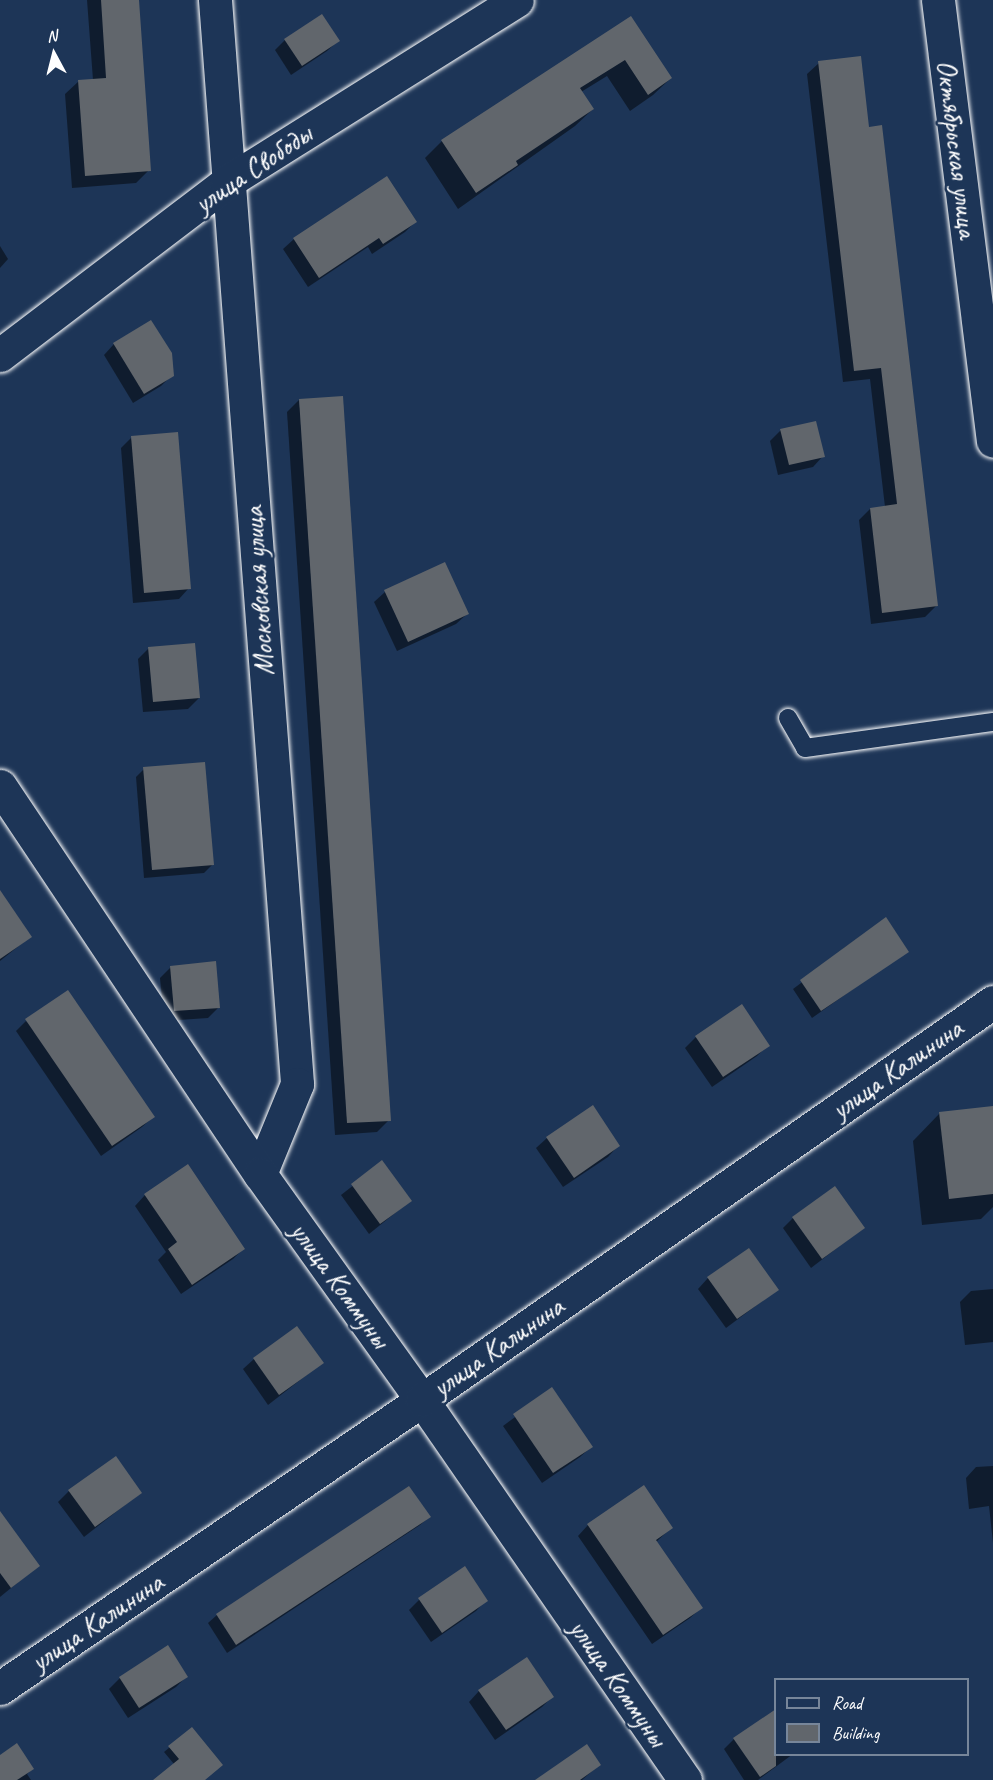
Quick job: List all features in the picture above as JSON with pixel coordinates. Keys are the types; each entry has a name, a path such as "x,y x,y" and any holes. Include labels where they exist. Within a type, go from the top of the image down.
{"street":[{"name":"Московская улица","path":"215,0 297,1084 260,1174"},
{"name":"улица Свободы","path":"0,355 227,182 517,0"},
{"name":"Октябрьская улица","path":"938,0 992,424"},
{"name":"улица Коммуны","path":"0,786 260,1174 422,1400 685,1780"},
{"name":"улица Калинина","path":"0,1688 422,1400 993,1002"}],"lane":[{"path":"788,718 805,748 993,722"}],"building":[{"path":"101,0 139,0 151,171 85,176 78,80 106,78"},
{"path":"322,14 340,41 302,66 284,39"},
{"path":"631,16 672,78 648,95 625,60 580,88 594,109 516,161 518,165 476,193 441,140"},
{"path":"861,56 869,127 882,125 938,606 882,613 870,508 897,504 881,368 854,371 818,61"},
{"path":"387,176 417,222 383,244 379,238 319,278 293,238"},
{"path":"151,320 172,353 174,376 144,394 113,343"},
{"path":"343,396 391,1121 347,1123 299,399"},
{"path":"816,421 825,457 789,465 780,429"},
{"path":"178,432 191,589 144,593 131,436"},
{"path":"445,562 469,614 408,642 384,590"},
{"path":"195,643 200,698 153,702 148,647"},
{"path":"205,762 214,865 152,870 143,767"},
{"path":"0,890 32,937 0,959"},
{"path":"886,917 909,952 821,1011 800,980"},
{"path":"216,961 220,1008 174,1011 170,966"},
{"path":"68,990 155,1117 112,1146 25,1019"},
{"path":"742,1004 770,1046 723,1077 695,1036"},
{"path":"593,1105 620,1146 574,1178 546,1137"},
{"path":"993,1106 993,1194 949,1199 939,1112"},
{"path":"382,1160 412,1201 380,1224 351,1184"},
{"path":"188,1164 245,1249 192,1285 168,1249 177,1242 144,1194"},
{"path":"835,1186 865,1228 822,1259 792,1217"},
{"path":"749,1248 779,1290 737,1319 707,1277"},
{"path":"297,1326 324,1363 279,1395 253,1358"},
{"path":"552,1387 593,1447 553,1473 513,1414"},
{"path":"116,1456 142,1493 95,1527 68,1490"},
{"path":"644,1485 673,1528 656,1540 703,1608 663,1635 587,1524"},
{"path":"409,1486 431,1517 236,1645 216,1614"},
{"path":"0,1511 40,1566 11,1588 0,1573"},
{"path":"465,1566 488,1601 442,1633 418,1598"},
{"path":"168,1645 188,1677 139,1708 119,1677"},
{"path":"527,1657 554,1697 506,1730 478,1690"},
{"path":"774,1710 776,1766 760,1777 733,1738"},
{"path":"192,1727 223,1765 205,1780 153,1780 179,1759 168,1746"},
{"path":"17,1743 34,1769 17,1780 0,1780 0,1755"},
{"path":"587,1744 601,1765 580,1780 535,1780"}]}
